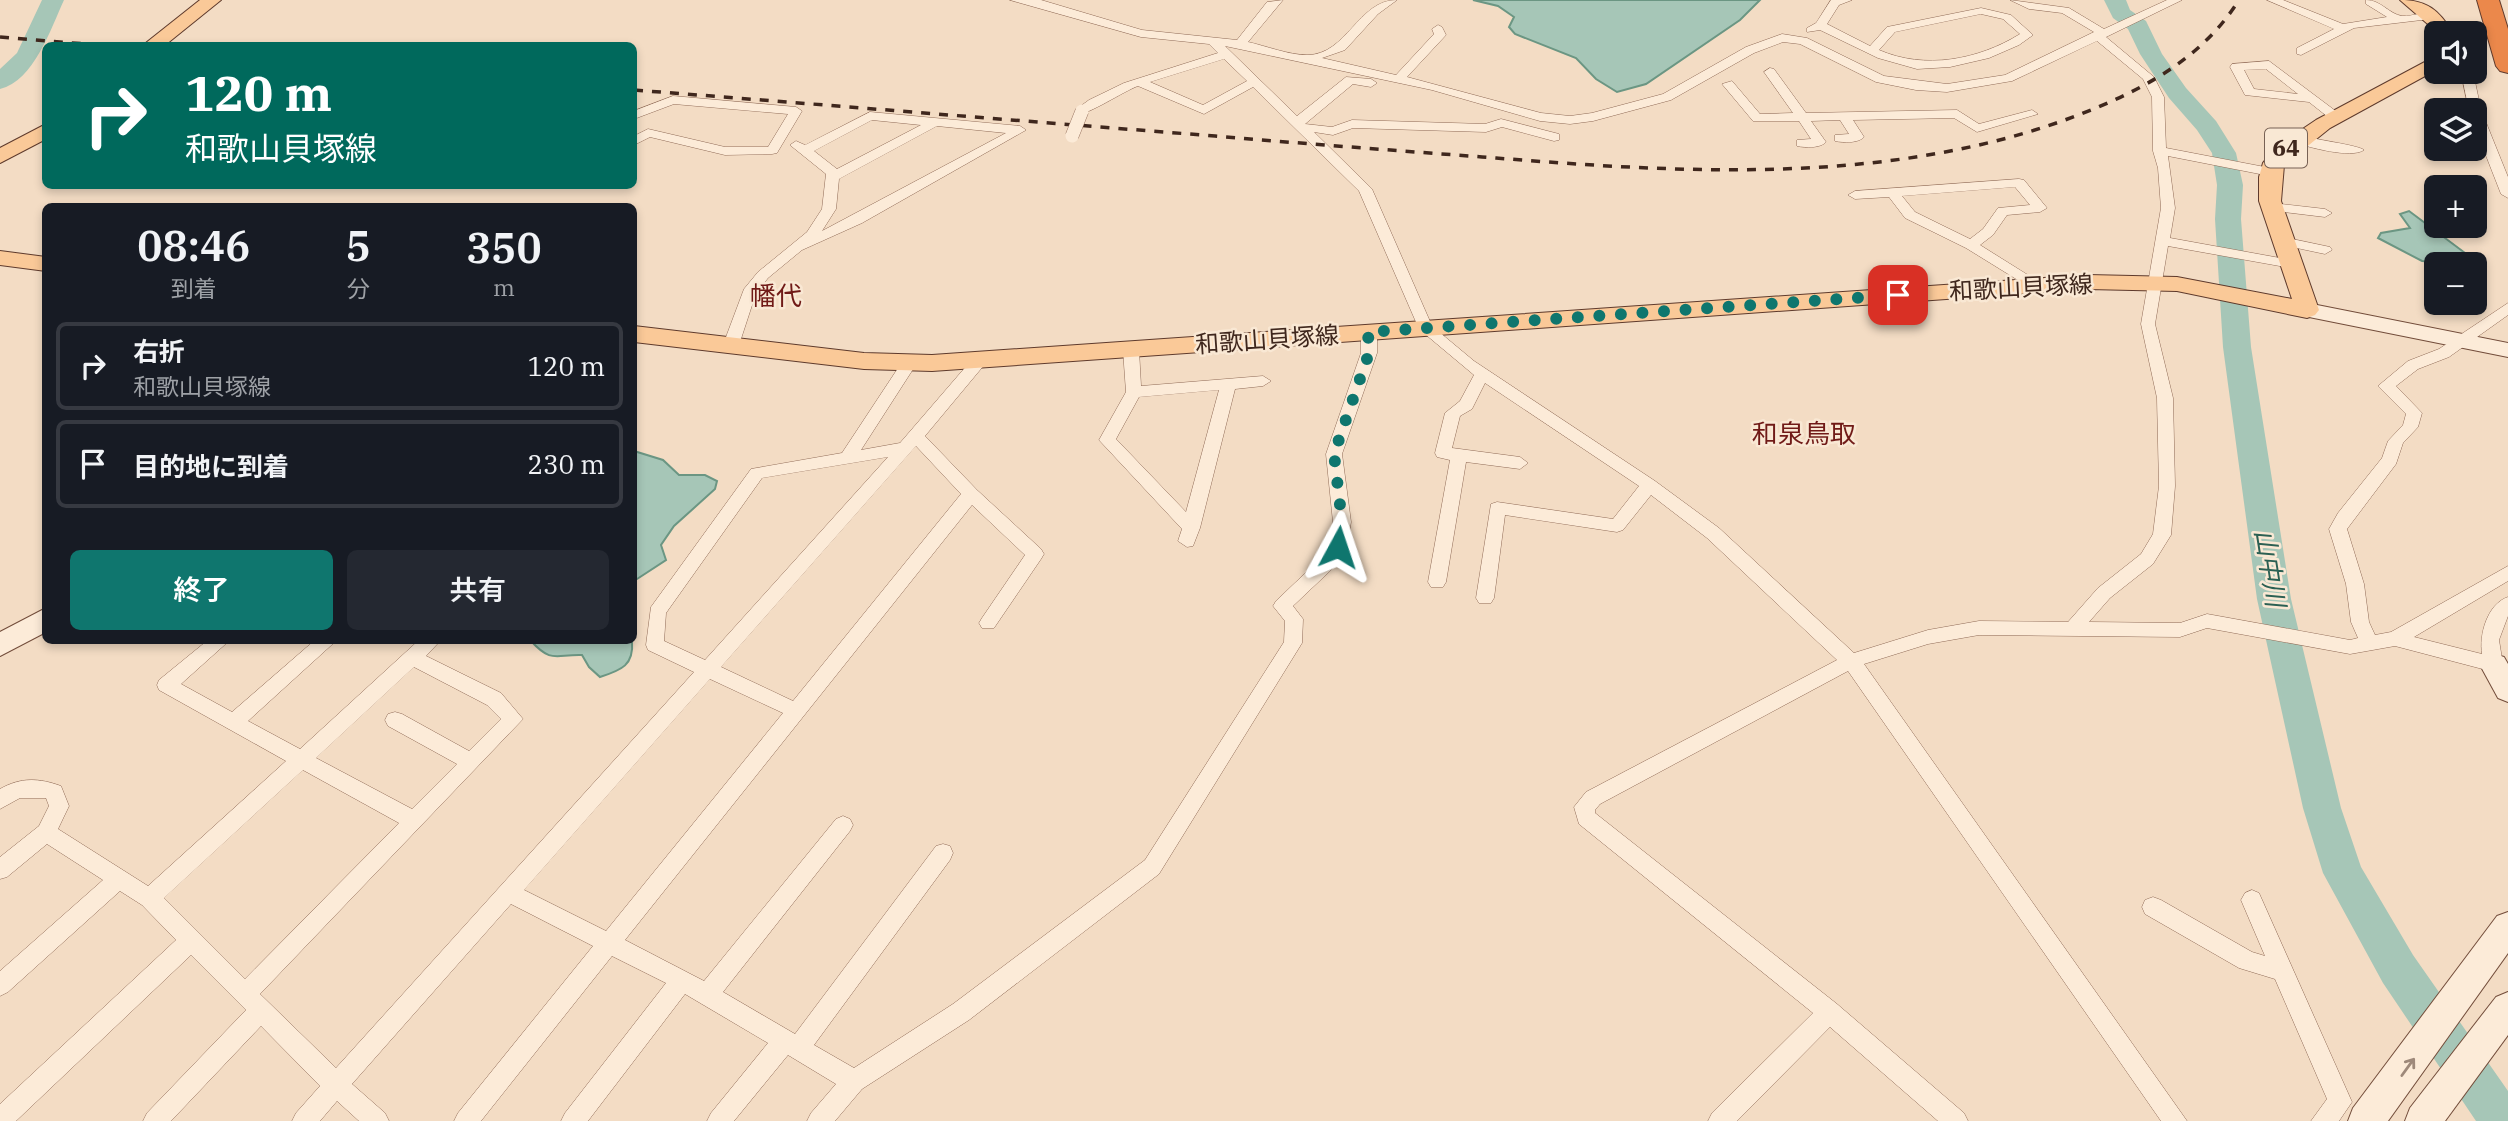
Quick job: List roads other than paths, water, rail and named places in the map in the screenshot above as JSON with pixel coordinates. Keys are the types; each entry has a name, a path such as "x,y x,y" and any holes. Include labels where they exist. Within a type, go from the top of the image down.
{"highway":[{"path":"2488,0 2508,66"},
{"path":"2506,0 2508,7"}],"main road":[{"path":"156,42 212,0"},
{"path":"175,42 229,0"},
{"path":"2409,0 2434,21"},
{"name":"64","path":"2307,310 2281,262 2283,241 2261,170 2298,139 2424,69"},
{"path":"0,145 42,120"},
{"path":"0,157 42,132"},
{"path":"0,258 42,263"},
{"name":"和歌山貝塚線","path":"637,334 864,361 908,363 1131,350 2034,285 2167,283 2307,310"},
{"path":"2307,310 2508,350"},
{"path":"0,645 42,620"},
{"path":"2366,1121 2508,927"},
{"path":"2423,1121 2508,1007"}],"street":[{"path":"1016,0 1036,2 1141,33 1240,44 1310,59 1399,84 1499,104 1540,117 1582,119 1667,97 1750,50 1775,40 1795,38 1820,26 1835,2 1846,0"},
{"path":"1240,44 1254,31 1268,6 1277,0"},
{"path":"1310,59 1341,47 1374,12 1391,0"},
{"path":"2016,0 2033,7 2065,10 2100,34 2153,84 2158,97 2160,151 2165,168 2168,208 2164,242 2167,283 2148,324 2165,398 2167,486 2162,536 2147,559 2105,593 2074,627"},
{"path":"2273,0 2289,4 2344,29"},
{"path":"1795,38 1881,79 1937,88 2017,76 2080,47 2100,34 2173,2"},
{"path":"2370,2 2400,20"},
{"path":"1820,26 1872,51 1901,63 1923,65 1975,58 2027,35 2012,19 1993,11 1981,10 1891,29 1872,51"},
{"path":"2301,51 2344,29 2430,16"},
{"path":"1399,84 1440,35 1438,29"},
{"path":"1213,41 1224,55 1365,189 1426,329 1482,374 1649,485 1713,533 1851,661 2175,1121"},
{"path":"1072,136 1082,111 1089,104 1224,55"},
{"path":"2312,99 2249,92 2235,67 2269,65 2337,118"},
{"path":"1770,72 1820,142 1802,144"},
{"path":"1299,125 1350,80 1399,84"},
{"path":"1141,83 1204,110 1253,82"},
{"path":"1728,84 1757,118 1957,114 1977,128 2032,114"},
{"path":"2471,84 2476,110 2508,194"},
{"path":"1937,88 1948,114"},
{"path":"637,114 673,100 796,111 772,150 761,152 698,146 648,133 637,139"},
{"path":"1840,138 1858,137 1843,115"},
{"path":"798,247 857,220 1020,130 870,116 805,150"},
{"path":"833,177 935,122"},
{"path":"1299,125 1333,131 1352,124 1486,128 1501,123 1554,137"},
{"path":"731,345 748,292 763,275 812,235 829,209 833,177 829,167 783,136"},
{"path":"2298,139 2314,145 2357,150"},
{"path":"2160,151 2261,170"},
{"path":"1855,195 2019,183 2025,176 2032,175"},
{"path":"1971,245 1988,232 2003,211 2040,208 2019,183"},
{"path":"1893,193 1910,215 1925,226 1971,245 2034,285"},
{"path":"2272,207 2325,213"},
{"path":"2283,241 2325,250"},
{"path":"2164,242 2281,262"},
{"path":"2370,645 2360,622 2356,584 2338,528 2390,460 2396,441 2413,420 2414,413 2410,407 2389,392 2387,384 2413,365 2444,353 2508,308"},
{"path":"819,1121 855,1081 961,1012 1153,867 1293,643 1294,619 1282,606 1324,566 1338,547 1342,522 1334,454 1369,353 1368,332"},
{"path":"1131,350 1134,392 1107,440 1189,534 1228,384"},
{"path":"304,1121 910,442 980,360"},
{"path":"847,458 908,363"},
{"path":"1482,374 1466,405 1452,413 1443,453 1520,463"},
{"path":"1134,392 1263,381"},
{"path":"797,710 655,645 657,612 757,473 847,458 910,442"},
{"path":"910,442 1035,554 988,623"},
{"path":"1437,582 1459,455"},
{"path":"1485,598 1497,508 1617,526 1649,485"},
{"path":"466,1121 971,494"},
{"path":"1956,1121 1829,1012 1586,818 1584,807 1593,798 1851,661 1928,637 1979,628 2180,630 2207,621 2332,645 2370,645 2395,639 2508,573"},
{"path":"2501,677 2489,643 2491,629 2508,604"},
{"path":"2395,639 2501,677"},
{"path":"216,644 166,685 414,821"},
{"path":"235,721 323,644"},
{"path":"149,898 428,644"},
{"path":"155,1121 254,1001 414,821 513,719 494,699 413,658"},
{"path":"395,720 471,762"},
{"path":"0,800 8,793 37,786 54,792 59,806 46,832 0,870"},
{"path":"707,995 843,825"},
{"path":"46,832 149,898 193,939 336,1085 377,1121"},
{"path":"719,1121 791,1044 943,853"},
{"path":"0,985 119,878"},
{"path":"508,892 682,981 855,1081"},
{"path":"2252,900 2340,1102 2323,1121"},
{"path":"2153,907 2247,961 2283,971"},
{"path":"0,1120 193,939"},
{"path":"573,1121 682,981"},
{"path":"1720,1121 1829,1012"}],"waterway":[{"path":"0,82 27,56 53,0"},
{"name":"山中川","path":"2115,0 2121,13 2138,26 2151,54 2177,93 2207,126 2224,153 2230,185 2228,219 2237,347 2274,599 2322,808 2343,873 2398,969 2502,1121"}],"railway":[{"path":"637,90 1571,164 1724,170 1800,168 1876,162 1951,151 2024,133 2096,108 2138,89 2194,52 2239,0"},
{"path":"0,37 61,42"}],"district":[{"name":"幡代","path":"776,296"},
{"name":"和泉鳥取","path":"1804,434"}]}
